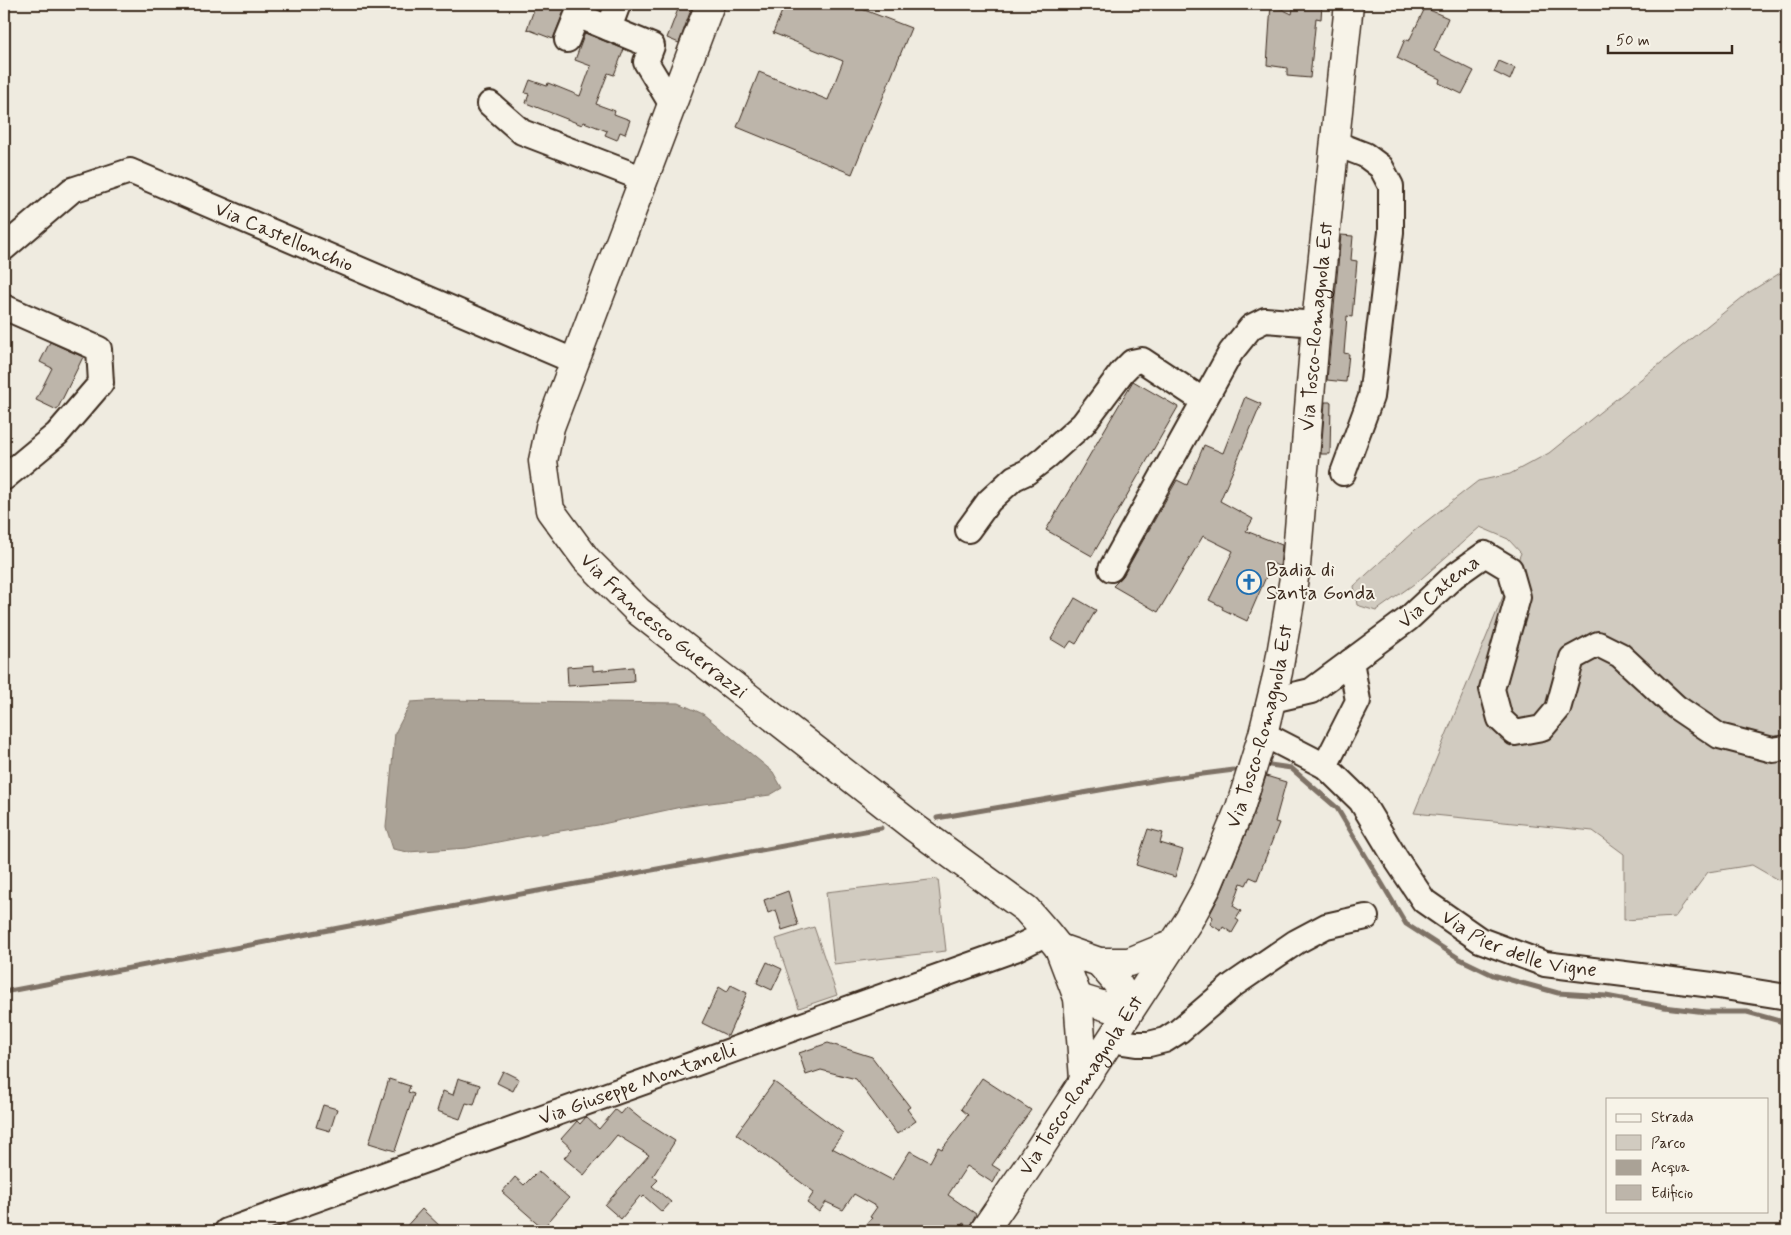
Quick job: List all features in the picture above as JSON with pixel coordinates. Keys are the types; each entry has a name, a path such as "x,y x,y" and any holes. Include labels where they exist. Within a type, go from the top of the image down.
{"main road":[{"name":"Via Francesco Guerrazzi","path":"710,4 576,362 550,426 543,461 550,510 586,559 638,612 915,828 1026,908 1053,941 1078,998 1084,1079"},
{"name":"Via Tosco-Romagnola Est","path":"984,1231 1038,1152 1189,920 1221,857 1240,808 1263,734 1272,700 1296,566 1316,324 1349,4"},
{"name":"Via Francesco Guerrazzi","path":"1053,941 1099,962 1129,962 1171,945"},
{"path":"1078,998 1111,1008 1130,1009 1117,983 1099,962"}],"street":[{"path":"609,28 618,4"},
{"path":"567,40 577,15 652,46 646,62 672,105"},
{"path":"490,104 522,132 644,179"},
{"path":"1334,143 1365,155 1381,167 1392,186 1391,232 1371,398 1343,473"},
{"name":"Via Castellonchio","path":"4,248 72,190 130,171 576,362"},
{"path":"4,307 99,349 100,383 57,434 4,478"},
{"path":"1111,569 1231,352 1251,327 1265,320 1316,324"},
{"path":"968,530 989,500 1014,478 1027,472 1046,458 1083,424 1122,372 1132,362 1142,360 1204,401"},
{"name":"Via Catena","path":"1272,700 1311,691 1408,619 1454,576 1485,554 1510,569 1518,597 1492,689 1500,719 1516,733 1542,728 1558,709 1572,658 1598,644 1620,655 1676,706 1719,736 1773,750 1787,748"},
{"path":"1325,766 1358,701 1351,661"},
{"name":"Via Pier delle Vigne","path":"1263,734 1325,766 1361,801 1424,901 1480,940 1545,964 1712,985 1787,997"},
{"path":"1110,1040 1142,1044 1165,1040 1180,1031 1233,985 1296,942 1326,926 1366,917"},
{"name":"Via Giuseppe Montanelli","path":"227,1231 1016,949 1053,941"}],"green space":[{"path":"1780,273 1787,275 1787,880 1778,880 1752,865 1708,872 1675,917 1624,920 1624,854 1593,831 1414,813 1521,553 1508,539 1480,527 1421,579 1376,611 1357,605 1354,586 1414,531 1478,481 1510,474 1549,453 1748,293"},
{"path":"938,879 946,951 834,964 826,892"},
{"path":"814,927 837,995 799,1008 776,939"}],"water":[{"path":"440,700 679,703 703,714 773,772 782,788 770,795 681,807 598,825 467,848 408,852 393,849 386,827 395,733 411,702"}],"building":[{"path":"536,4 567,4 553,39 527,29"},
{"path":"680,4 693,4 679,43 667,38"},
{"path":"785,4 849,4 911,28 852,174 737,127 759,72 828,100 843,61 773,33"},
{"path":"1271,4 1292,14 1294,4 1322,4 1321,19 1316,18 1310,78 1287,76 1287,68 1267,65"},
{"path":"1425,8 1448,18 1434,51 1474,71 1462,94 1439,83 1440,79 1397,58 1405,39 1409,41"},
{"path":"585,33 624,49 614,75 608,73 596,104 615,111 614,114 630,120 625,134 620,132 617,140 605,135 607,131 584,122 582,125 526,103 529,94 525,93 530,80 547,86 548,83 580,96 591,66 575,60"},
{"path":"1499,61 1515,68 1510,80 1494,72"},
{"path":"1341,235 1353,236 1351,260 1357,261 1352,317 1347,316 1344,353 1349,354 1346,382 1327,380"},
{"path":"50,342 83,357 57,410 36,400 52,368 40,362"},
{"path":"1133,381 1178,407 1092,556 1046,530"},
{"path":"1245,397 1261,404 1220,501 1253,519 1246,531 1282,545 1280,567 1272,563 1247,621 1222,609 1223,607 1209,600 1233,551 1203,536 1158,612 1113,586 1123,576 1177,480 1187,485 1204,445 1223,453"},
{"path":"1325,402 1331,402 1330,454 1321,454"},
{"path":"1075,598 1096,610 1076,644 1071,641 1066,648 1051,639"},
{"path":"593,665 593,671 633,667 634,682 568,686 567,667"},
{"path":"1266,776 1286,782 1275,822 1279,823 1257,880 1250,877 1246,885 1241,883 1233,906 1241,911 1236,919 1239,921 1232,933 1223,927 1221,931 1210,924 1213,917 1210,914 1221,893 1254,814"},
{"path":"1148,829 1163,833 1160,843 1183,850 1175,877 1136,865"},
{"path":"788,891 798,925 782,930 776,910 768,913 764,900"},
{"path":"767,962 782,969 772,990 757,983"},
{"path":"731,985 747,993 728,1036 702,1023 719,987 727,992"},
{"path":"828,1043 872,1057 910,1107 907,1109 916,1121 897,1134 856,1079 821,1070 806,1075 799,1053"},
{"path":"503,1071 519,1079 513,1091 497,1083"},
{"path":"458,1078 480,1085 474,1105 466,1103 460,1119 437,1111 443,1091 453,1095"},
{"path":"982,1078 1031,1110 992,1165 1000,1170 993,1183 967,1166 948,1195 976,1214 969,1227 963,1223 958,1231 861,1231 872,1218 870,1217 877,1207 854,1194 843,1210 826,1202 819,1212 807,1203 814,1192 736,1134 774,1082 843,1133 832,1148 892,1180 910,1151 930,1162 938,1147 942,1149 968,1115 961,1109"},
{"path":"389,1079 410,1086 408,1092 414,1094 395,1151 369,1143"},
{"path":"323,1105 337,1109 330,1131 316,1127"},
{"path":"626,1107 642,1120 675,1141 653,1176 658,1180 652,1186 671,1202 662,1212 644,1196 642,1198 640,1196 621,1219 605,1205 649,1155 617,1135 584,1175 564,1158 572,1149 561,1139 577,1121 580,1124 586,1117 599,1129 615,1110 620,1114"},
{"path":"538,1171 569,1198 543,1228 502,1192 515,1177 524,1185"},
{"path":"422,1209 445,1231 402,1231"}],"waterway":[{"path":"1270,765 1291,768 1337,808 1406,924 1460,959 1493,975 1558,993 1606,996 1664,1007 1706,1012 1747,1012 1787,1023"},
{"path":"937,818 1164,779 1234,770"},
{"path":"4,992 412,914 881,828"}],"place":[{"name":"Badia di Santa Gonda","path":"1249,582"}]}
